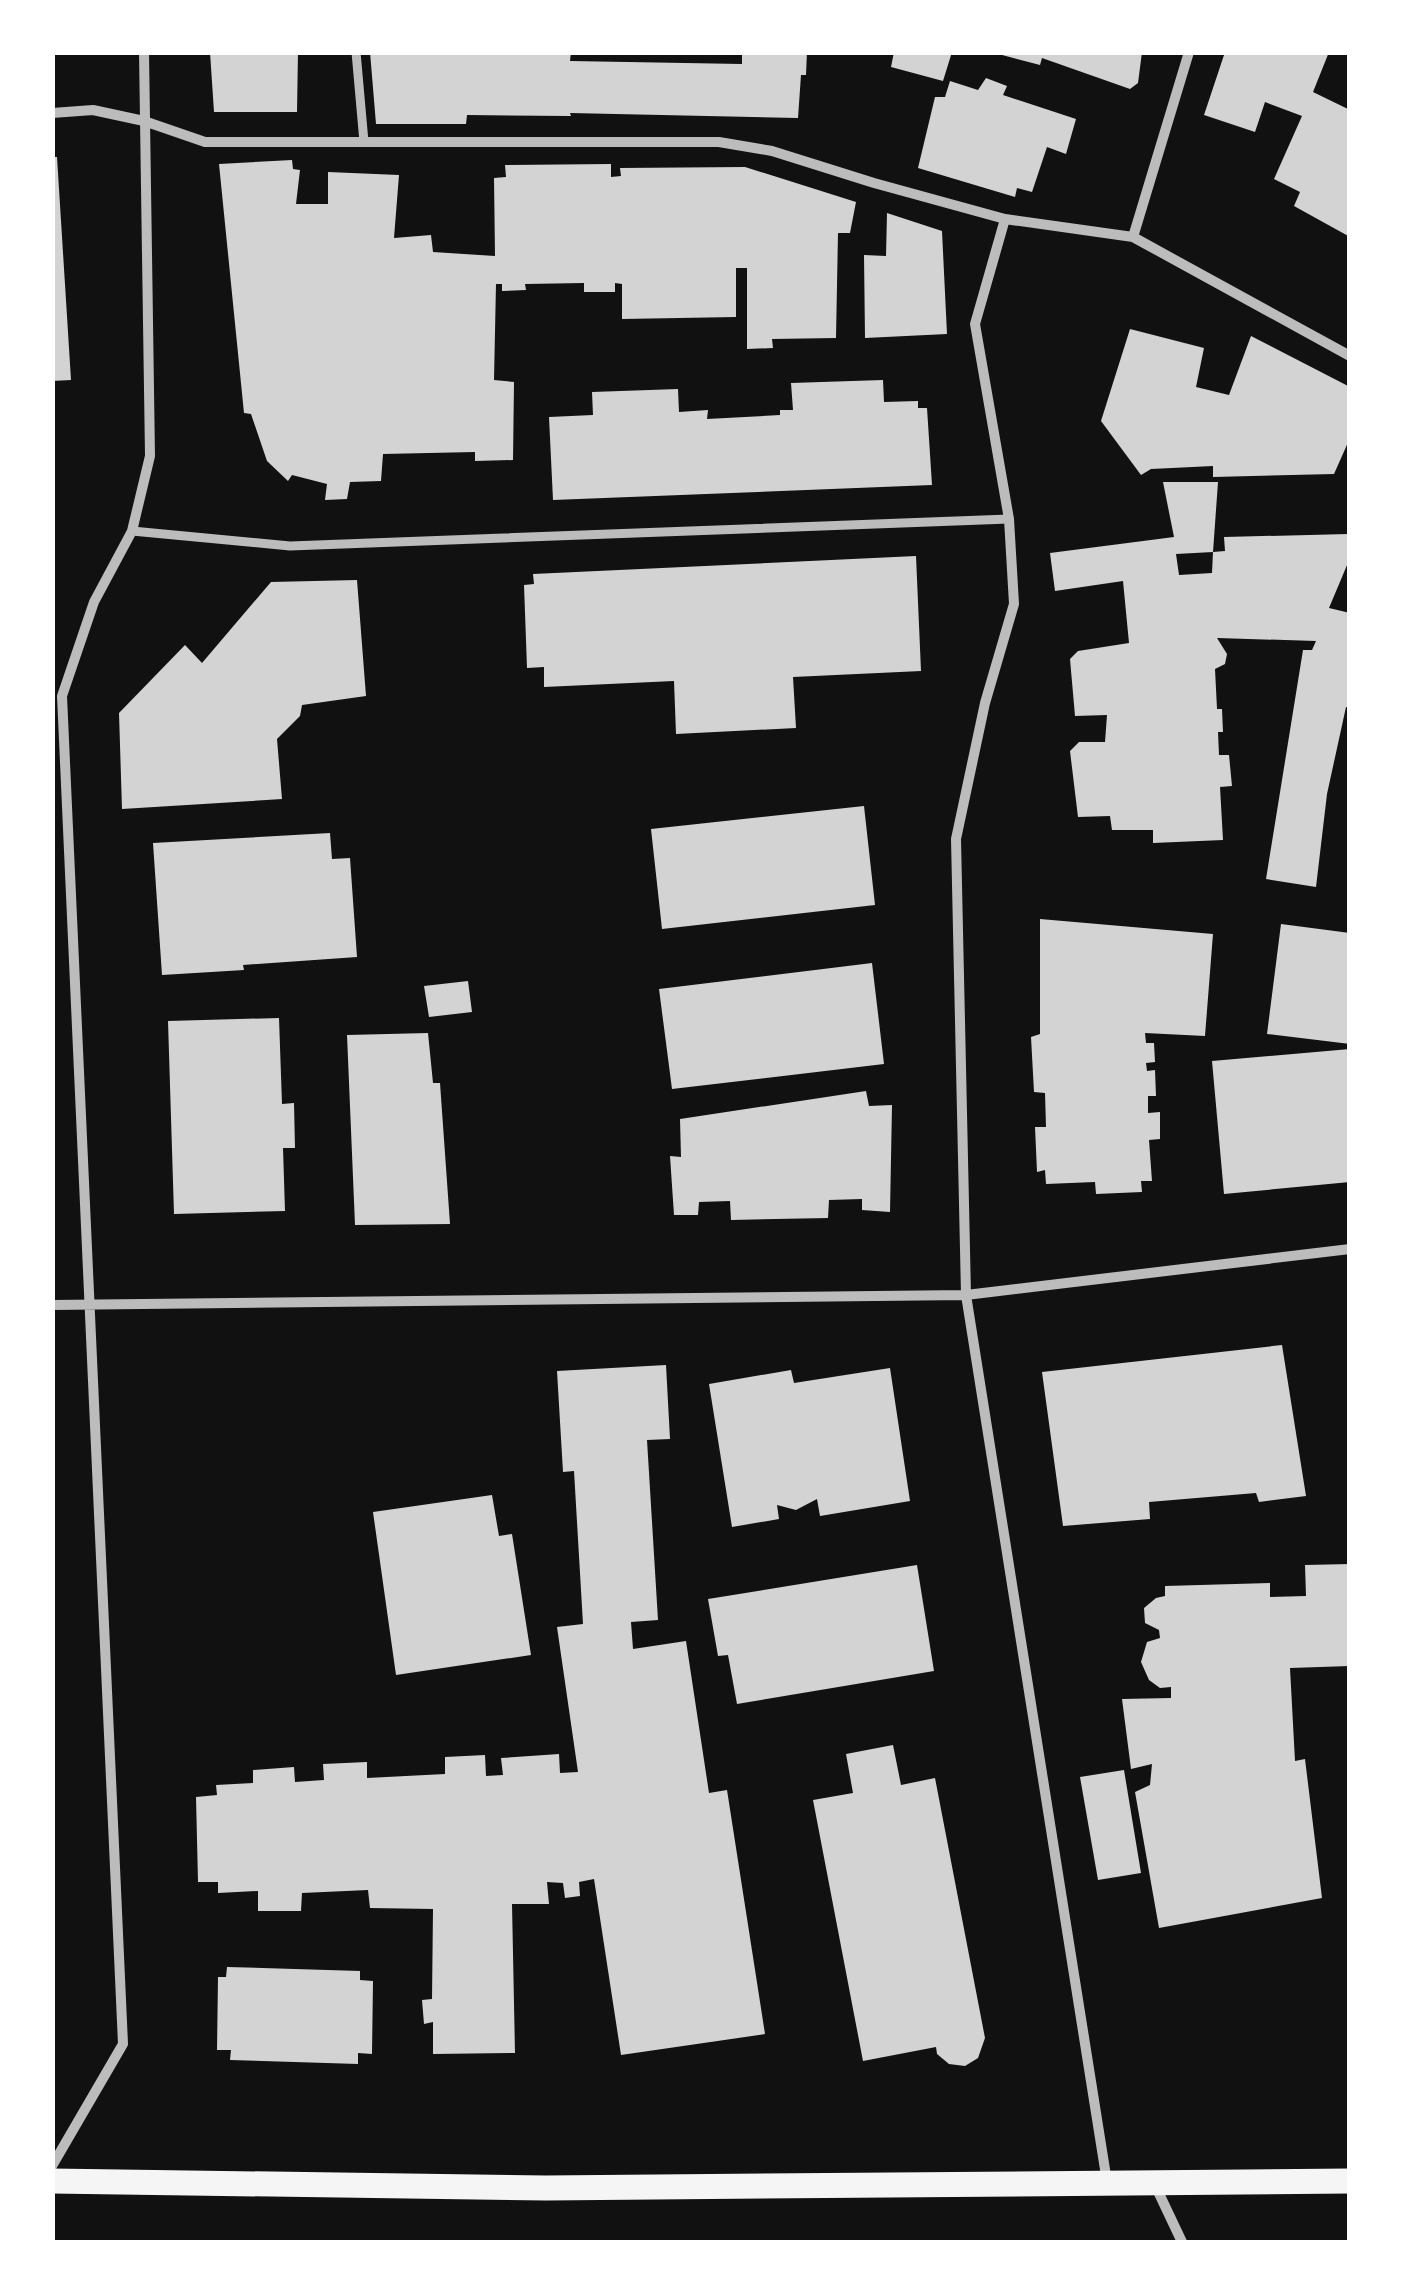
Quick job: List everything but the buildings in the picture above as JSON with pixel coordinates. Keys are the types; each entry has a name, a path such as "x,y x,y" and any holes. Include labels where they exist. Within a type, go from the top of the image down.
{"main road":[{"path":"52,2181 546,2188 1350,2181"}],"street":[{"path":"52,2166 123,2044 90,1304 57,697 94,602 132,530 150,456 144,52"},
{"path":"356,52 364,142"},
{"path":"1133,237 1189,52"},
{"path":"52,113 93,110 144,121 205,142 718,142 772,151 1005,219 1133,237 1350,356"},
{"path":"1005,219 975,324 1009,519 1014,604 985,703 956,839 966,1295 1107,2183"},
{"path":"132,530 290,546 1009,519"},
{"path":"52,1304 966,1295 1350,1250"},
{"path":"1154,2183 1182,2242"}]}
